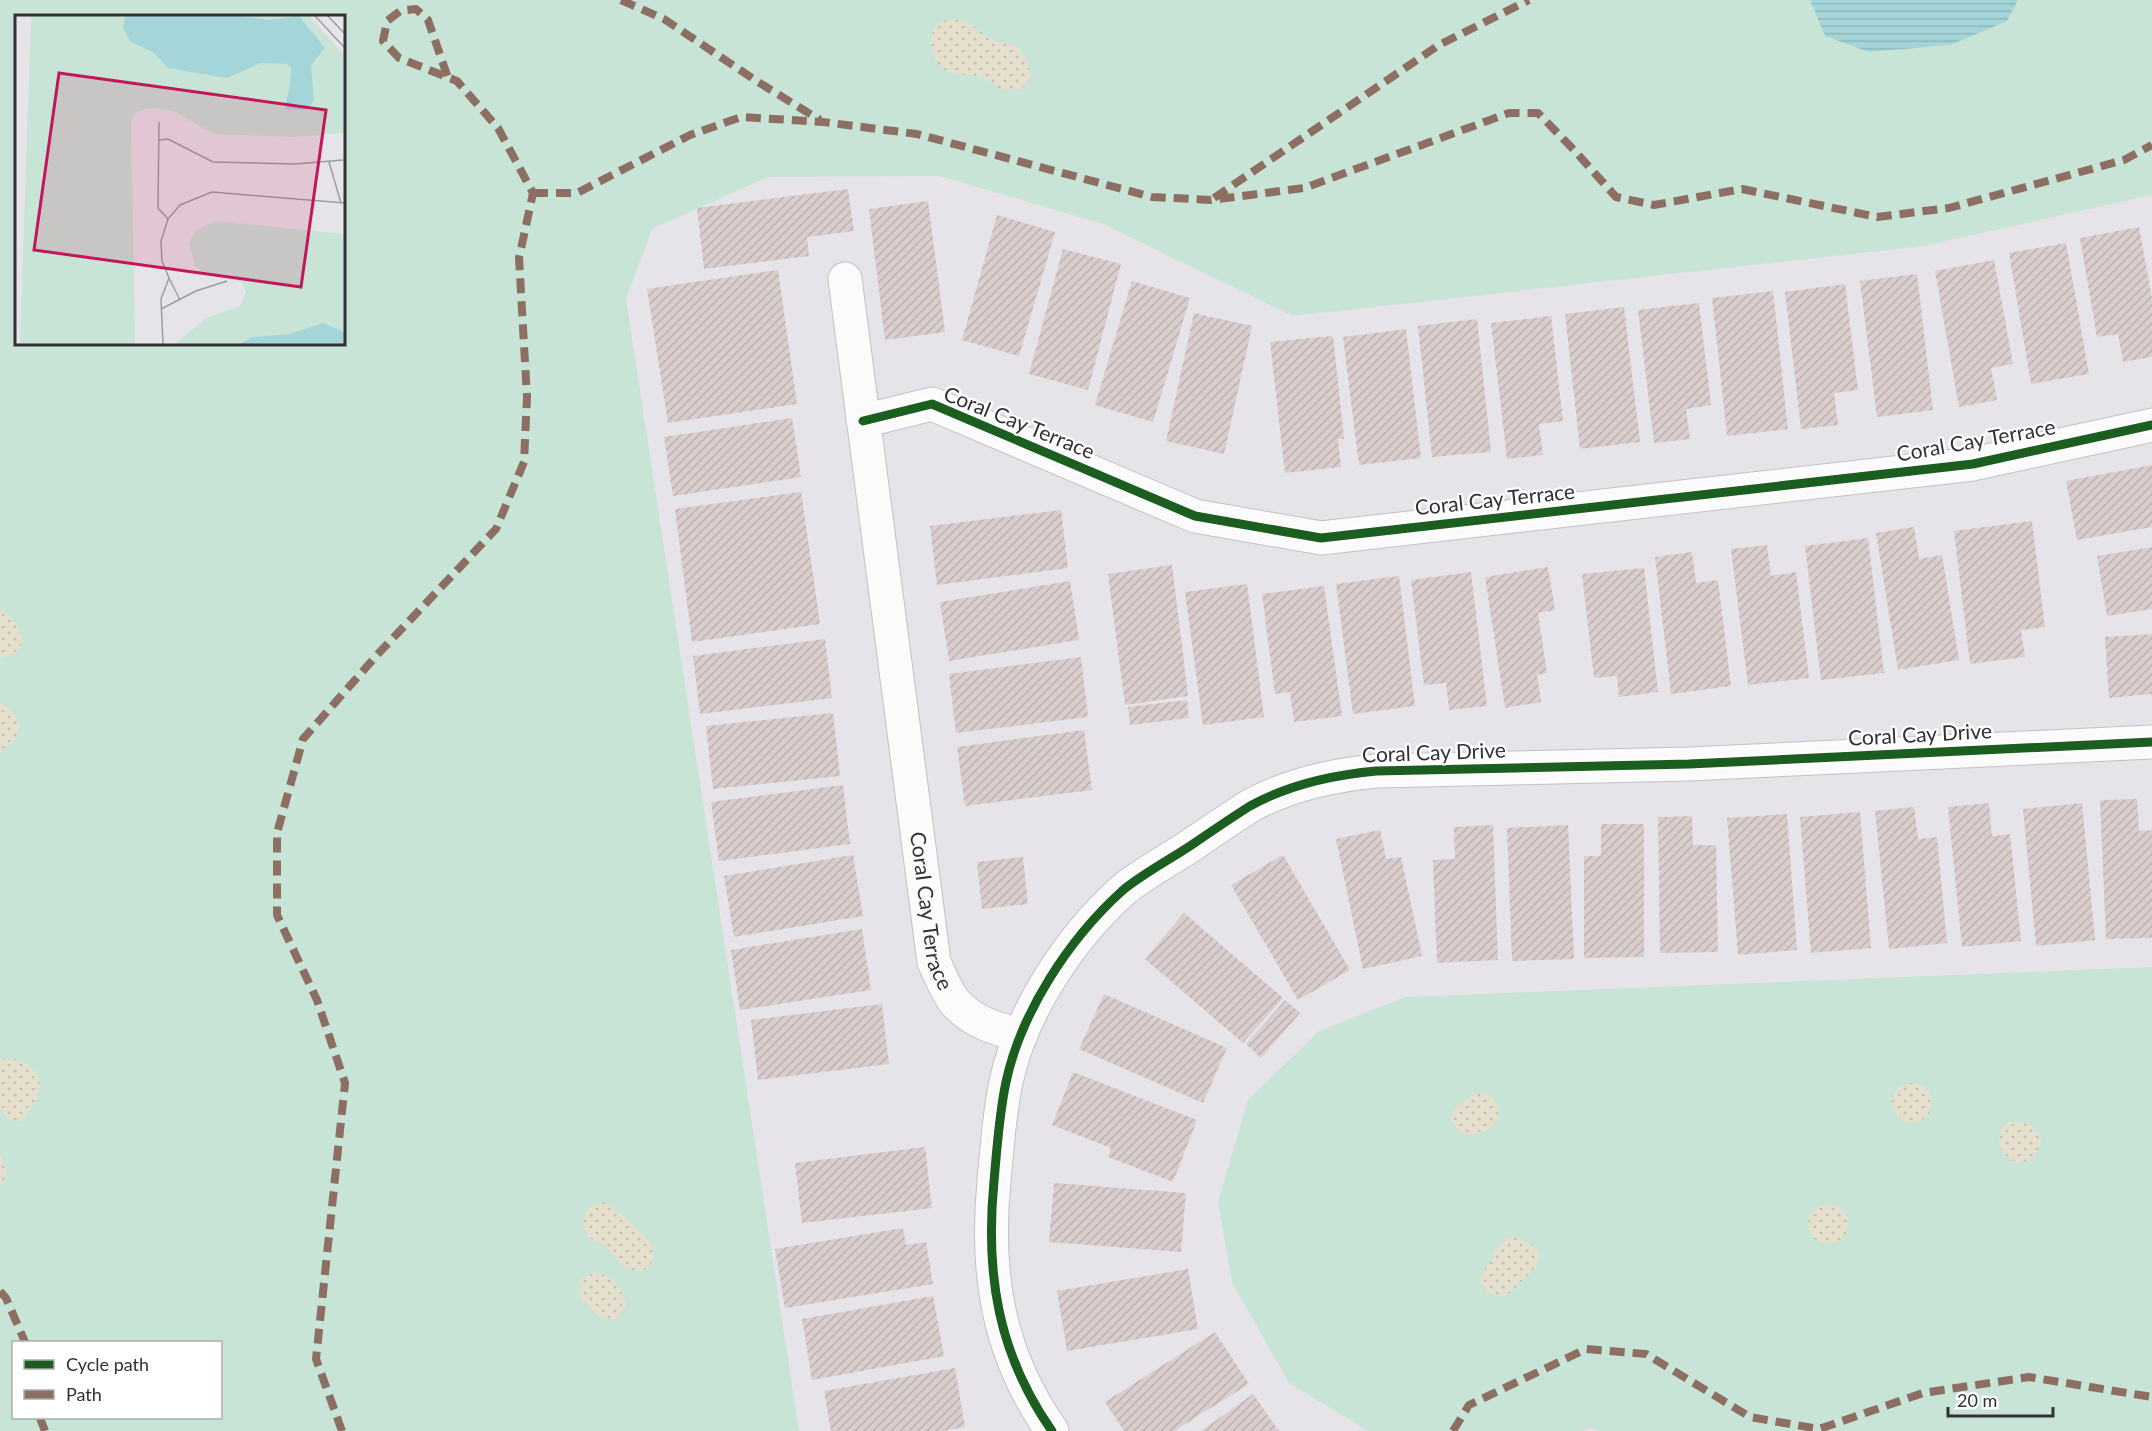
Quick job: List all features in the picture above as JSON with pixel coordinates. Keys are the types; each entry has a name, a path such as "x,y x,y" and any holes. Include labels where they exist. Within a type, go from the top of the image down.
{"street":[{"name":"Coral Cay Terrace","path":"845,279 934,962 954,1000 972,1017 994,1029 1021,1035"},
{"name":"Coral Cay Terrace","path":"863,421 932,404 1195,516 1321,538 1973,464 2152,425"},
{"name":"Coral Cay Drive","path":"1052,1431 1020,1380 1003,1329 993,1276 990,1222 999,1125 1006,1081 1032,1009 1064,958 1102,911 1124,890 1251,806 1297,786 1345,774 1376,771 1689,764 2152,742"}],"green space":[{"path":"0,0 2152,0 2152,195 1924,246 1293,316 1103,224 940,176 768,177 652,229 626,299 799,1431 0,1431"},
{"path":"2152,967 2152,1431 1600,1431 1592,1428 1580,1431 1368,1431 1289,1383 1232,1282 1218,1202 1248,1100 1319,1031 1405,997"}],"sand":[{"path":"945,20 966,22 993,40 1014,46 1025,57 1031,77 1021,89 1005,90 984,78 948,72 935,58 932,39 934,26"},
{"path":"0,610 4,610 17,625 23,641 15,654 0,658"},
{"path":"0,702 11,709 20,725 13,742 0,752"},
{"path":"13,1058 34,1070 40,1086 34,1103 20,1122 9,1120 0,1109 0,1059"},
{"path":"1912,1083 1920,1084 1926,1089 1931,1095 1931,1111 1926,1117 1920,1122 1912,1123 1904,1122 1898,1117 1893,1111 1892,1103 1893,1095 1898,1089 1904,1084"},
{"path":"1482,1092 1497,1104 1496,1120 1492,1127 1484,1132 1460,1133 1451,1120 1454,1109 1475,1094"},
{"path":"2008,1122 2025,1123 2033,1127 2039,1135 2041,1141 2038,1150 2031,1159 2018,1163 2002,1151 2000,1133"},
{"path":"0,1155 6,1167 6,1174 0,1186"},
{"path":"603,1202 631,1223 650,1244 653,1252 651,1264 641,1272 626,1269 605,1246 586,1236 583,1218 590,1207"},
{"path":"1828,1204 1836,1205 1842,1210 1847,1216 1847,1232 1842,1238 1836,1243 1828,1244 1820,1243 1814,1238 1809,1232 1808,1224 1809,1216 1814,1210 1820,1205"},
{"path":"1512,1236 1536,1248 1540,1258 1532,1271 1512,1291 1501,1296 1494,1295 1487,1291 1480,1282 1496,1248"},
{"path":"594,1271 607,1276 616,1283 622,1293 626,1306 616,1319 600,1318 579,1296 581,1279"}],"water":[{"path":"1810,0 2018,0 2007,21 1950,45 1869,52 1825,36"}],"building":[{"path":"848,189 854,231 807,237 809,256 704,269 697,208"},
{"path":"928,201 945,332 885,340 869,209"},
{"path":"997,215 1055,232 1019,356 962,340"},
{"path":"2139,227 2152,298 2152,357 2123,362 2118,334 2097,337 2080,238"},
{"path":"2066,243 2089,374 2031,384 2009,253"},
{"path":"1063,249 1121,264 1088,390 1029,374"},
{"path":"1994,260 2013,364 1991,368 1997,400 1959,407 1935,271"},
{"path":"778,270 797,404 668,423 647,289"},
{"path":"1917,274 1933,410 1877,417 1860,281"},
{"path":"1132,281 1190,298 1153,422 1095,405"},
{"path":"1845,284 1858,390 1834,393 1838,425 1801,429 1785,292"},
{"path":"1773,291 1788,429 1727,436 1712,298"},
{"path":"1699,303 1711,405 1686,409 1690,439 1654,443 1638,310"},
{"path":"1624,307 1640,442 1580,449 1565,314"},
{"path":"1194,313 1252,326 1224,454 1166,441"},
{"path":"1551,316 1563,421 1539,424 1543,455 1507,459 1491,323"},
{"path":"1477,319 1491,452 1432,457 1418,326"},
{"path":"1406,329 1421,458 1359,465 1343,337"},
{"path":"1333,336 1344,439 1338,439 1341,467 1285,473 1270,342"},
{"path":"792,418 801,477 673,496 664,437"},
{"path":"2152,465 2152,527 2077,540 2066,481"},
{"path":"801,492 820,624 692,642 675,509"},
{"path":"1061,510 1068,568 937,585 930,526"},
{"path":"2032,521 2045,627 2021,630 2025,657 1970,664 1954,531"},
{"path":"1914,527 1919,559 1942,555 1959,660 1898,670 1876,533"},
{"path":"1868,538 1884,673 1821,680 1805,546"},
{"path":"1767,545 1771,576 1796,572 1809,678 1748,685 1731,549"},
{"path":"2152,547 2152,609 2107,616 2097,556"},
{"path":"1692,552 1696,583 1718,580 1731,686 1671,694 1655,557"},
{"path":"1172,565 1188,696 1125,705 1108,574"},
{"path":"1548,567 1555,610 1538,613 1547,673 1537,675 1541,702 1505,708 1485,577"},
{"path":"1644,568 1658,692 1619,697 1617,676 1594,678 1582,574"},
{"path":"1471,572 1487,706 1449,710 1446,683 1424,685 1411,580"},
{"path":"1399,576 1415,706 1353,714 1336,584"},
{"path":"1070,581 1079,640 949,661 940,602"},
{"path":"1247,584 1264,717 1203,725 1185,592"},
{"path":"1324,586 1342,716 1294,722 1290,692 1275,694 1262,594"},
{"path":"2152,634 2152,694 2109,698 2105,637"},
{"path":"825,639 832,698 700,714 693,656"},
{"path":"1081,657 1088,717 956,733 949,674"},
{"path":"1187,700 1189,718 1130,725 1128,707"},
{"path":"833,713 840,776 713,789 706,726"},
{"path":"1084,730 1092,790 965,806 957,747"},
{"path":"843,785 850,844 719,861 711,802"},
{"path":"2137,799 2139,831 2152,830 2152,938 2106,939 2100,800"},
{"path":"1989,803 1992,836 2010,834 2021,941 1962,947 1948,807"},
{"path":"2082,803 2095,940 2036,946 2023,809"},
{"path":"1914,807 1918,839 1937,837 1947,943 1889,949 1875,811"},
{"path":"1860,812 1871,948 1811,953 1800,817"},
{"path":"1787,814 1797,950 1738,955 1727,818"},
{"path":"1692,816 1693,845 1716,845 1718,952 1660,953 1658,817"},
{"path":"1601,824 1644,824 1644,957 1584,958 1584,856 1601,856"},
{"path":"1493,825 1498,960 1437,963 1433,860 1455,859 1454,827"},
{"path":"1568,825 1574,959 1512,961 1507,828"},
{"path":"1380,830 1386,859 1401,857 1422,956 1363,969 1336,839"},
{"path":"853,855 863,916 734,937 724,876"},
{"path":"1283,855 1350,970 1298,1000 1231,885"},
{"path":"1023,857 1028,904 982,909 977,862"},
{"path":"1184,913 1283,998 1243,1043 1145,959"},
{"path":"862,929 871,990 740,1010 731,950"},
{"path":"1104,994 1227,1048 1203,1103 1079,1049"},
{"path":"1285,1000 1300,1013 1261,1058 1246,1044"},
{"path":"882,1004 889,1064 758,1080 751,1020"},
{"path":"1073,1072 1197,1120 1173,1182 1108,1157 1111,1148 1052,1125"},
{"path":"925,1147 932,1208 802,1223 795,1163"},
{"path":"1054,1183 1186,1193 1181,1252 1049,1242"},
{"path":"903,1228 906,1245 926,1242 933,1284 785,1308 775,1249"},
{"path":"1188,1269 1198,1329 1067,1351 1057,1291"},
{"path":"933,1296 944,1356 812,1380 802,1319"},
{"path":"1215,1332 1249,1384 1174,1431 1124,1431 1105,1402"},
{"path":"955,1368 965,1427 944,1431 831,1431 824,1391"},
{"path":"1253,1394 1279,1431 1201,1431"}],"marked path":[{"path":"621,0 664,19 820,120"},
{"path":"1214,198 1439,45 1529,0"},
{"path":"342,1431 316,1359 345,1083 317,1000 277,915 277,833 303,739 377,655 496,529 524,462 527,397 519,258 533,193 498,128 457,81 399,58 383,41 387,21 400,11 416,9 428,20 448,78"},
{"path":"533,193 577,193 690,135 741,117 823,122 917,134 1152,197 1211,200 1304,188 1509,113 1538,113 1616,197 1654,205 1742,189 1877,217 1949,208 2124,160 2152,145"},
{"path":"0,1291 6,1298 25,1341"},
{"path":"1453,1431 1469,1405 1586,1349 1646,1354 1750,1417 1819,1429 1923,1393 2029,1377 2152,1397"},
{"path":"40,1419 45,1431"}],"cycle path":[{"path":"863,421 932,404 1195,516 1321,538 1973,464 2152,425"},
{"path":"1052,1431 1019,1373 999,1312 994,1281 992,1215 998,1132 1006,1082 1013,1056 1035,1003 1050,978 1066,954 1102,910 1138,879 1250,806 1280,792 1311,782 1376,771 1689,764 2152,742"}]}
